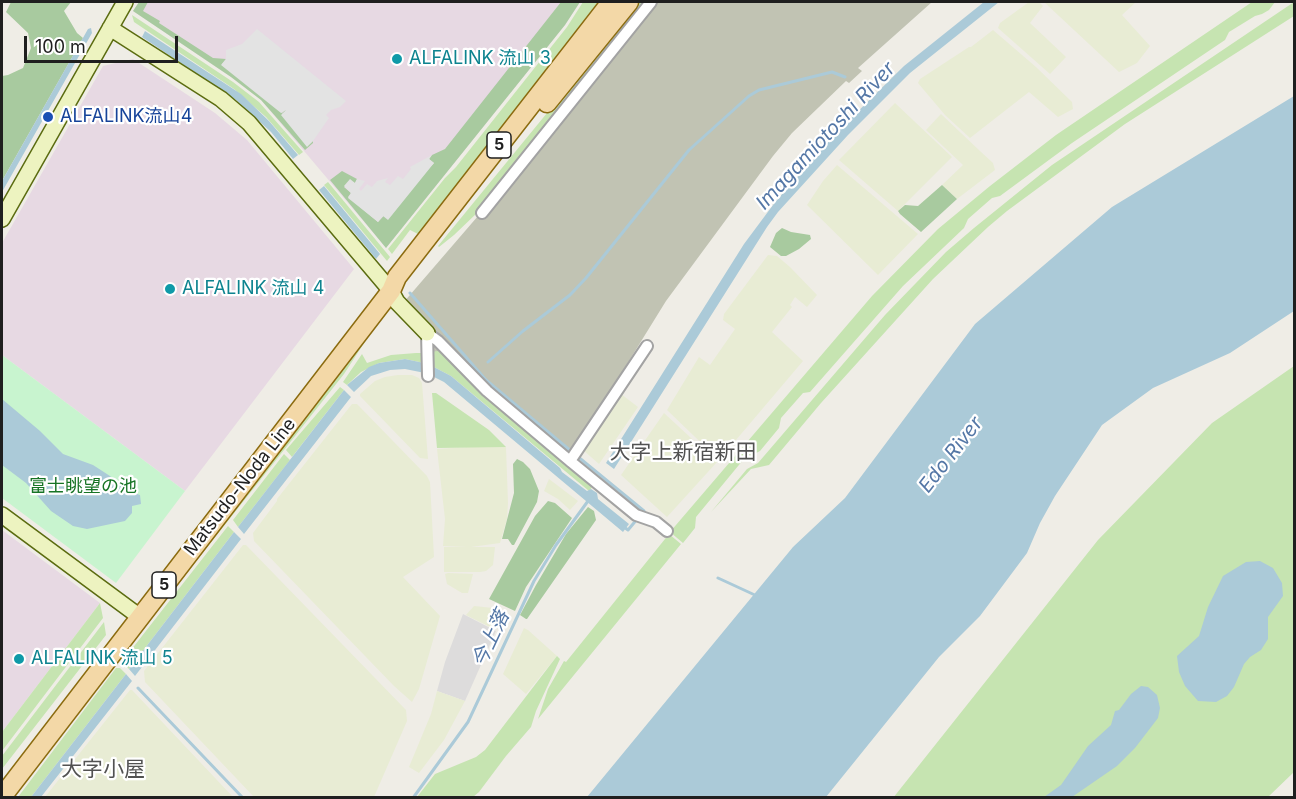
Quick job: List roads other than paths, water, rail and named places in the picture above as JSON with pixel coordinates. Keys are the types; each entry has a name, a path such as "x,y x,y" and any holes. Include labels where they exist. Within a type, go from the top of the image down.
{"main road":[{"name":"Matsudo-Noda Line","path":"2,797 391,291 397,277 611,2"},
{"name":"Matsudo-Noda Line","path":"391,291 403,282 629,2"}],"street":[{"path":"2,219 125,2"},
{"path":"482,213 651,2"},
{"path":"110,28 221,99 243,117 391,291 397,302 427,333 438,341 487,391 573,456 639,517 656,522 667,531"},
{"path":"427,333 428,376"},
{"path":"573,456 647,346"},
{"path":"2,515 140,617"}],"water":[{"path":"984,2 999,2 910,73 848,135 778,212 614,469 606,463 744,244 776,201 839,130 904,66"},
{"path":"91,28 92,33 2,192 2,181 88,29"},
{"path":"145,31 241,94 269,121 298,155 293,159 271,132 236,100 142,37"},
{"name":"Edo River","path":"1294,96 1294,311 1230,353 1153,388 1102,425 1055,496 1027,553 980,616 939,657 826,797 587,797 793,547 845,498 975,324 1112,207"},
{"path":"324,186 380,254 376,259 319,190"},
{"path":"405,359 424,363 425,373 405,369 390,370 371,376 354,392 347,385 369,367"},
{"path":"430,365 451,376 562,472 587,491 591,489 597,493 598,499 629,524 623,532 444,382 430,375"},
{"path":"344,390 351,397 244,534 238,527"},
{"path":"2,399 63,454 93,465 126,490 140,495 141,504 132,506 132,513 125,521 87,529 73,526 51,511 26,483 2,465"},
{"path":"234,532 241,539 135,676 129,669"},
{"path":"1260,561 1273,568 1282,583 1283,596 1268,617 1268,639 1261,650 1244,664 1234,687 1227,696 1216,702 1198,701 1185,686 1179,672 1177,656 1199,636 1208,607 1223,576 1246,562"},
{"path":"126,674 132,681 41,797 31,797"},
{"path":"1141,686 1148,687 1157,695 1160,708 1158,718 1135,748 1117,766 1072,797 1044,797 1061,785 1088,746 1111,725 1115,711 1119,710 1131,694"}],"waterway":[{"path":"488,362 523,331 570,295 689,150 749,96 759,90 832,72 845,77"},
{"path":"410,293 486,380 572,452"},
{"path":"577,456 644,511 643,513"},
{"name":"今上落","path":"413,798 468,722 534,581 556,545 588,501"},
{"path":"624,527 628,530 638,518"},
{"path":"718,578 757,596"},
{"path":"138,688 243,798"}],"place":[{"name":"ALFALINK 流山 3","path":"397,59"},
{"name":"ALFALINK流山4","path":"48,117"},
{"name":"ALFALINK 流山 4","path":"170,289"},
{"name":"ALFALINK 流山 5","path":"19,659"}],"district":[{"name":"大字上新宿新田","path":"683,453"},
{"name":"大字小屋","path":"103,770"}],"water label":[{"name":"Imagamiotoshi River","path":"826,136"}],"park label":[{"name":"富士眺望の池","path":"83,487"}]}
